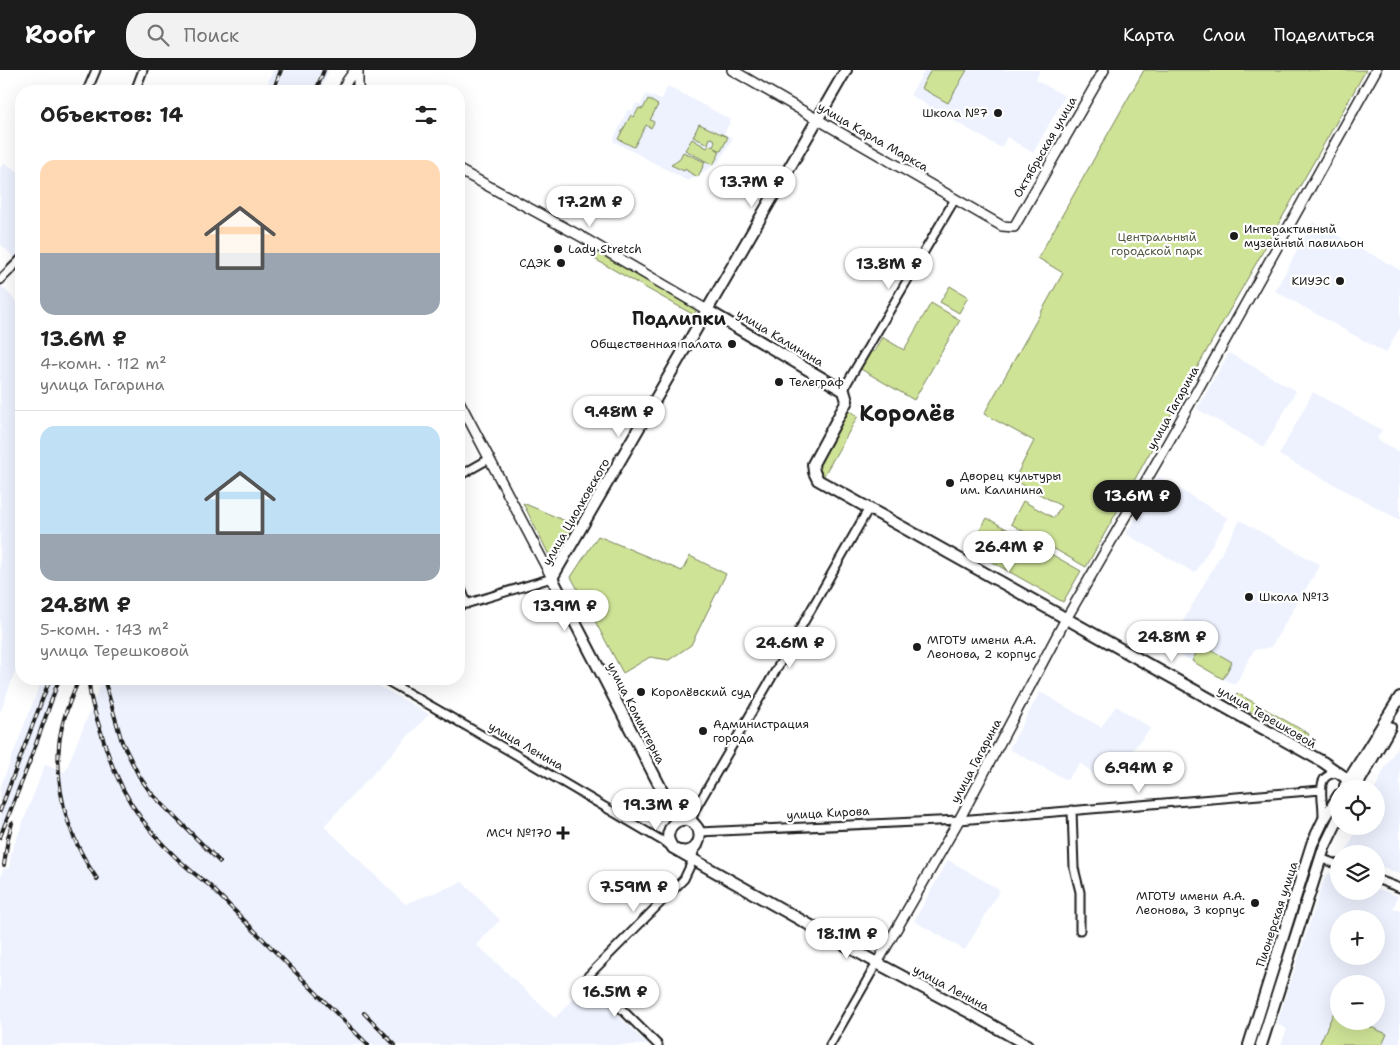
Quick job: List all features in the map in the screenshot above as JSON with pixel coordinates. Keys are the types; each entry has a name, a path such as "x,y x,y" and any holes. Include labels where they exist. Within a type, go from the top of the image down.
{"main road":[{"name":"улица Циолковского","path":"552,578 846,70"},
{"name":"улица Калинина","path":"707,310 845,396"},
{"name":"улица Терешковой","path":"845,396 813,464 818,480 1322,762 1343,780"},
{"name":"улица Коминтерна","path":"552,578 678,821"},
{"path":"1349,780 1400,697"},
{"path":"1349,780 1400,709"},
{"name":"Пионерская улица","path":"1248,1045 1312,844 1330,810"},
{"path":"678,821 690,821 699,832 696,848 688,851 676,850 669,841 668,833 671,826 678,821"},
{"name":"Пионерская улица","path":"1261,1045 1320,858 1330,834"},
{"name":"улица Ленина","path":"676,850 1027,1045"}],"street":[{"path":"90,85 96,70"},
{"path":"137,85 143,70"},
{"path":"346,85 357,70"},
{"path":"357,70 359,85"},
{"name":"улица Карла Маркса","path":"732,70 1002,226"},
{"name":"Октябрьская улица","path":"1002,226 1014,226 1104,70"},
{"name":"улица Гагарина","path":"830,1045 959,820 1066,619 1164,449 1376,70"},
{"path":"348,81 354,85"},
{"name":"улица Калинина","path":"465,173 582,237 707,310"},
{"path":"845,396 847,382 955,199"},
{"path":"0,280 15,265"},
{"name":"улица Коминтерна","path":"465,412 552,578"},
{"path":"465,473 490,459"},
{"path":"690,821 869,508"},
{"path":"465,599 467,604 552,578"},
{"name":"улица Ленина","path":"395,685 513,752 676,850"},
{"path":"1323,821 1321,786 1325,777 1330,774 1341,780"},
{"name":"улица Кирова","path":"699,832 959,820 1321,790"},
{"path":"1072,810 1074,868 1080,892 1080,930"},
{"path":"653,836 668,833"},
{"path":"658,1045 588,976 684,878 696,848"},
{"path":"1320,858 1330,862"},
{"path":"1385,882 1400,888"}],"shaded area":[{"path":"273,70 329,70 323,85 267,85"},
{"name":"Школа №7","path":"925,70 1040,70 1036,80 1065,96 1033,153 1007,137 1001,148 910,95"},
{"path":"668,86 731,120 724,134 733,138 718,163 688,181 613,141 628,109 632,111 636,103 641,105 646,94 661,100"},
{"path":"5,163 15,169 15,258 0,244 0,168"},
{"name":"КИУЭС","path":"1313,222 1400,270 1400,327 1386,353 1275,291"},
{"path":"0,285 15,300 15,672 0,713"},
{"path":"1229,353 1296,391 1264,447 1197,409"},
{"path":"1313,392 1382,430 1377,439 1400,452 1400,520 1279,455"},
{"path":"1159,477 1228,518 1195,573 1126,534"},
{"name":"Школа №13","path":"1240,520 1320,565 1271,647 1254,650 1235,685 1168,648"},
{"path":"40,685 60,685 0,843 0,788"},
{"path":"101,685 378,685 429,714 324,826 405,904 462,882 500,920 476,945 555,1018 588,984 648,1045 0,1045 0,881 3,869 9,868 11,853 45,765 65,772"},
{"path":"1040,692 1101,727 1116,706 1151,728 1106,783 1080,763 1067,780 1009,749"},
{"path":"1400,743 1400,874 1385,868 1385,845 1349,845 1354,835 1385,835 1385,780 1379,780"},
{"path":"948,860 1000,890 965,950 914,921"},
{"path":"1330,874 1330,900 1385,900 1385,891 1398,896 1393,909 1400,910 1400,1045 1281,1045 1287,1029 1277,1024 1323,882"}],"green space":[{"path":"931,70 967,70 948,103 921,88"},
{"name":"Центральный городской парк","path":"1144,70 1366,70 1086,567 1011,524 1023,501 1054,518 1061,506 1014,480 1034,441 984,414 1063,273 1038,258"},
{"path":"648,99 658,105 650,120 654,122 651,128 646,125 634,147 618,139 631,115 634,117 639,108 643,109"},
{"path":"699,124 728,137 721,151 715,148 720,152 713,165 685,150 692,139 707,148 709,145 713,147 714,139 710,138 708,144 693,137"},
{"path":"683,152 705,162 698,177 685,169 684,171 671,165 679,160"},
{"path":"596,248 698,307 694,315 591,257"},
{"path":"950,286 968,297 959,313 940,302"},
{"path":"931,303 960,320 914,400 859,368 870,350 874,352 882,337 904,350"},
{"path":"846,409 858,416 823,477 818,473 816,465"},
{"path":"523,503 575,525 553,563"},
{"path":"987,518 1081,571 1063,602 969,549"},
{"path":"598,536 682,571 690,556 726,574 691,645 669,660 650,657 623,673 571,577"},
{"path":"1201,644 1232,662 1223,679 1192,661"},
{"path":"1237,693 1309,734 1305,742 1232,702"},
{"path":"1330,1021 1330,1030 1378,1030 1387,1034 1382,1045 1319,1045"}],"railway":[{"path":"275,85 281,70"},
{"path":"318,85 324,70"},
{"path":"0,811 48,685"},
{"path":"0,837 57,685"},
{"path":"77,685 66,711 60,736 59,781 66,815 72,832 87,864 97,879"},
{"path":"89,685 93,707 110,760 124,791 143,822 167,849 209,885 368,1045"},
{"path":"106,685 122,742 139,776 151,793 220,862"},
{"path":"4,865 12,823"},
{"path":"364,1013 395,1045"}],"place":[{"name":"Школа №7","path":"998,113"},
{"name":"Интерактивный музейный павильон","path":"1234,236"},
{"name":"Lady Stretch","path":"558,249"},
{"name":"СДЭК","path":"561,263"},
{"name":"КИУЭС","path":"1340,281"},
{"name":"Общественная палата","path":"732,344"},
{"name":"Телеграф","path":"779,382"},
{"name":"Дворец культуры им. Калинина","path":"950,483"},
{"name":"Школа №13","path":"1249,597"},
{"name":"МГОТУ имени А.А. Леонова, 2 корпус","path":"917,647"},
{"name":"Королёвский суд","path":"641,692"},
{"name":"Администрация города","path":"703,731"},
{"name":"МСЧ №170","path":"563,833"},
{"name":"МГОТУ имени А.А. Леонова, 3 корпус","path":"1255,903"}],"district":[{"name":"Подлипки","path":"679,319"},
{"name":"Королёв","path":"907,413"}]}
